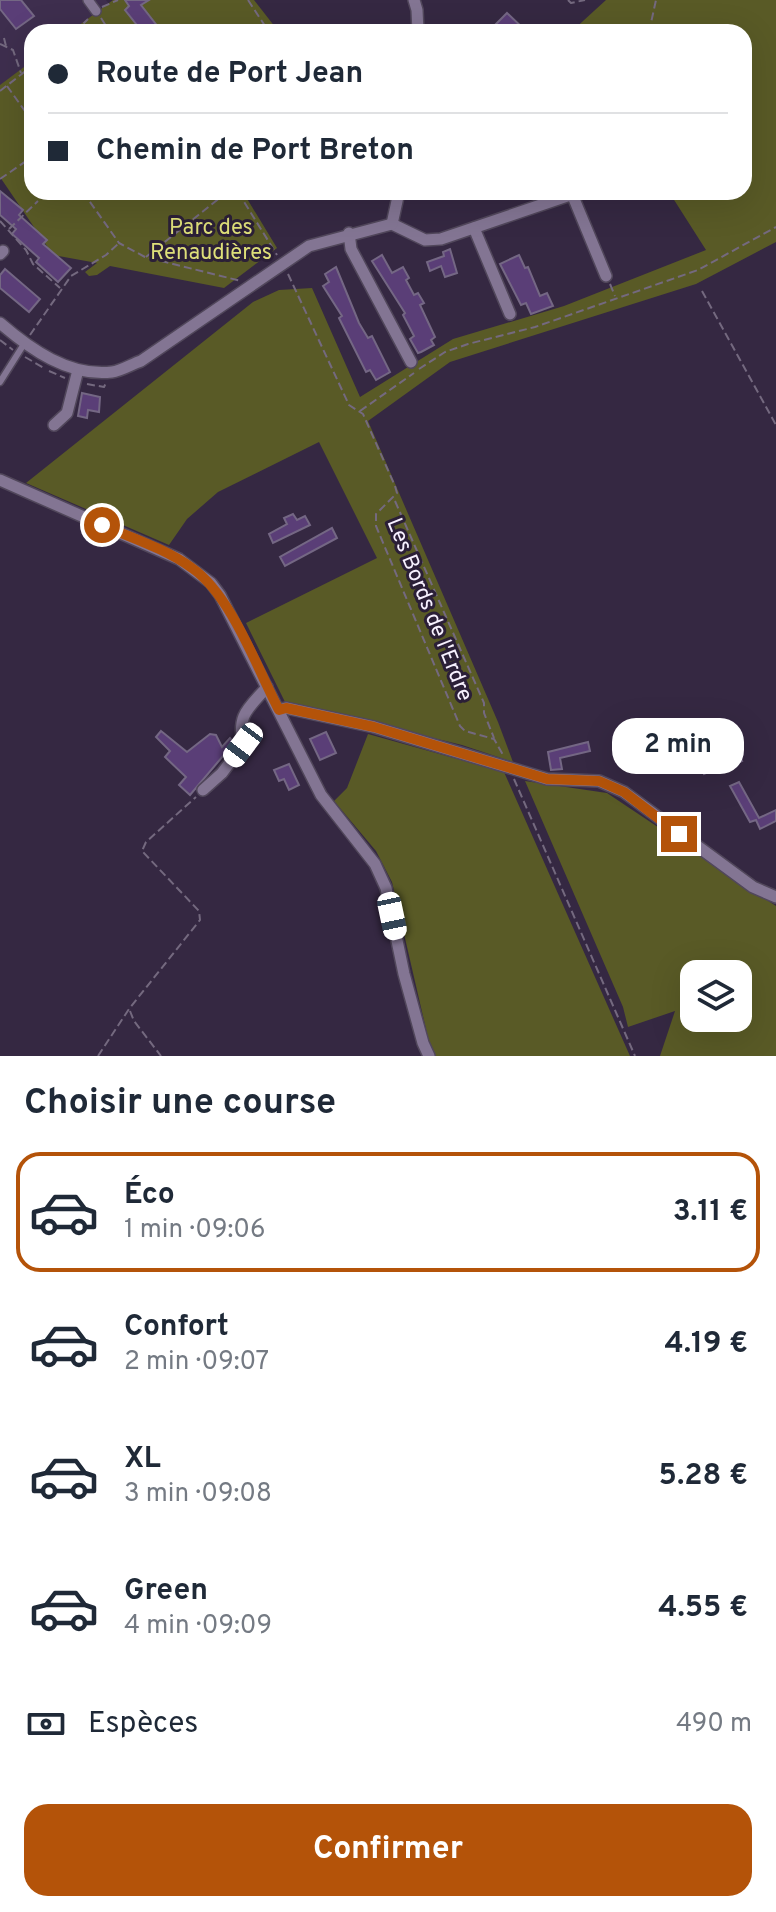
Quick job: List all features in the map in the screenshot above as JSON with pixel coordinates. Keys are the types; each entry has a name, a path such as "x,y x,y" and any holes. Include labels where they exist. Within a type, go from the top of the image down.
{"street":[{"path":"88,0 96,11"},
{"path":"414,0 418,24"},
{"path":"392,224 397,200"},
{"path":"0,323 24,344 78,370 113,372 141,361 309,246 392,224 425,240 441,239 556,200"},
{"path":"579,200 606,276"},
{"path":"474,228 510,314"},
{"path":"349,233 351,249 411,362"},
{"path":"54,425 67,413 78,370"},
{"path":"0,480 179,559 211,583 227,608 321,795 375,864 386,888 404,974 429,1056"},
{"path":"203,790 222,773 243,745 239,726 247,710 267,687"},
{"path":"279,710 286,708 374,727 547,779 599,781 624,792 753,887 776,897"}],"lane":[{"path":"0,382 24,344"}],"path":[{"path":"83,24 96,11 118,0"},
{"path":"248,0 264,24"},
{"path":"568,0 571,3 585,0"},
{"path":"651,24 656,0"},
{"path":"96,11 105,24"},
{"path":"4,38 6,47"},
{"path":"0,44 13,50 21,74"},
{"path":"0,91 24,72"},
{"path":"7,86 24,110"},
{"path":"0,179 24,162"},
{"path":"89,200 119,243 145,257 253,284"},
{"path":"145,257 217,200"},
{"name":"Les Bords de l'Erdre","path":"243,200 282,263 349,405 363,414 395,486 397,493 394,499 376,514 376,526 460,726 465,731 494,739"},
{"path":"8,230 38,201"},
{"path":"0,221 26,250 33,264 61,289"},
{"path":"359,411 445,352 535,327 698,270 776,227"},
{"path":"24,344 71,276 106,255 119,243"},
{"path":"606,276 616,299"},
{"path":"702,291 776,425"},
{"path":"394,499 484,703 484,713 494,739 635,1056"},
{"path":"98,1056 129,1009 200,920 199,911 142,851 146,842 203,790"},
{"path":"129,1009 134,1021 161,1056"}],"shaded area":[{"path":"0,0 106,0 113,9 95,24 24,24 24,82 0,101"}],"green space":[{"path":"113,0 254,0 273,24 81,24"},
{"path":"606,0 776,0 776,242 696,284 450,362 368,421 513,762 462,745 285,702 246,623 377,558 319,442 218,492 187,519 169,545 26,483 253,302 279,290 312,288 360,397 453,339 564,306 706,250 674,200 752,200 752,24 580,24"},
{"name":"Parc des Renaudières","path":"24,67 24,200 248,200 277,248 224,288 110,266 97,275 89,276 85,272 97,263 53,255 0,177 0,85"},
{"path":"368,734 504,772 630,1056 435,1056 429,1042 392,882 376,851 334,801 347,788"},
{"path":"525,781 607,793 776,906 776,1056 660,1056 675,1011 628,1027 623,1007"}],"building":[{"path":"0,0 21,0 34,16 16,29 0,9"},
{"path":"125,0 149,0 141,5 156,24 136,24 125,10 129,6"},
{"path":"507,13 519,24 496,24"},
{"path":"0,191 23,210 19,215 47,240 43,244 71,268 58,282 36,262 39,258 12,234 16,229 0,215"},
{"path":"450,249 457,273 445,277 441,266 430,271 427,262 444,256 443,252"},
{"path":"382,255 392,273 403,267 414,295 418,293 424,303 420,305 435,337 431,340 434,345 421,352 418,353 410,339 414,336 403,315 405,313 372,261"},
{"path":"519,255 525,268 528,267 540,296 547,293 553,306 531,314 526,303 521,305 500,264"},
{"path":"336,267 359,323 368,338 372,336 390,372 376,380 370,370 366,372 339,318 342,316 323,286 329,282 325,274"},
{"path":"5,269 40,299 29,312 0,288 0,275"},
{"path":"82,393 100,397 99,412 88,410 87,418 78,416"},
{"path":"293,514 297,520 305,516 310,525 273,543 269,534 287,524 284,518"},
{"path":"332,528 337,538 285,566 280,557"},
{"path":"161,731 187,752 210,734 216,735 222,747 230,738 234,743 190,795 179,785 186,777 165,757 170,751 156,737"},
{"path":"326,732 336,753 320,760 310,739"},
{"path":"588,742 590,751 560,758 562,769 551,770 548,752"},
{"path":"717,747 721,754 735,748 742,761 704,774 696,755"},
{"path":"289,764 299,785 289,790 284,779 279,781 274,770"},
{"path":"739,782 759,818 776,810 776,821 760,829 756,820 750,822 730,786"}],"route":[{"path":"102,525 179,559 211,583 279,710 286,708 374,727 547,779 599,781 624,792 679,834"}]}
